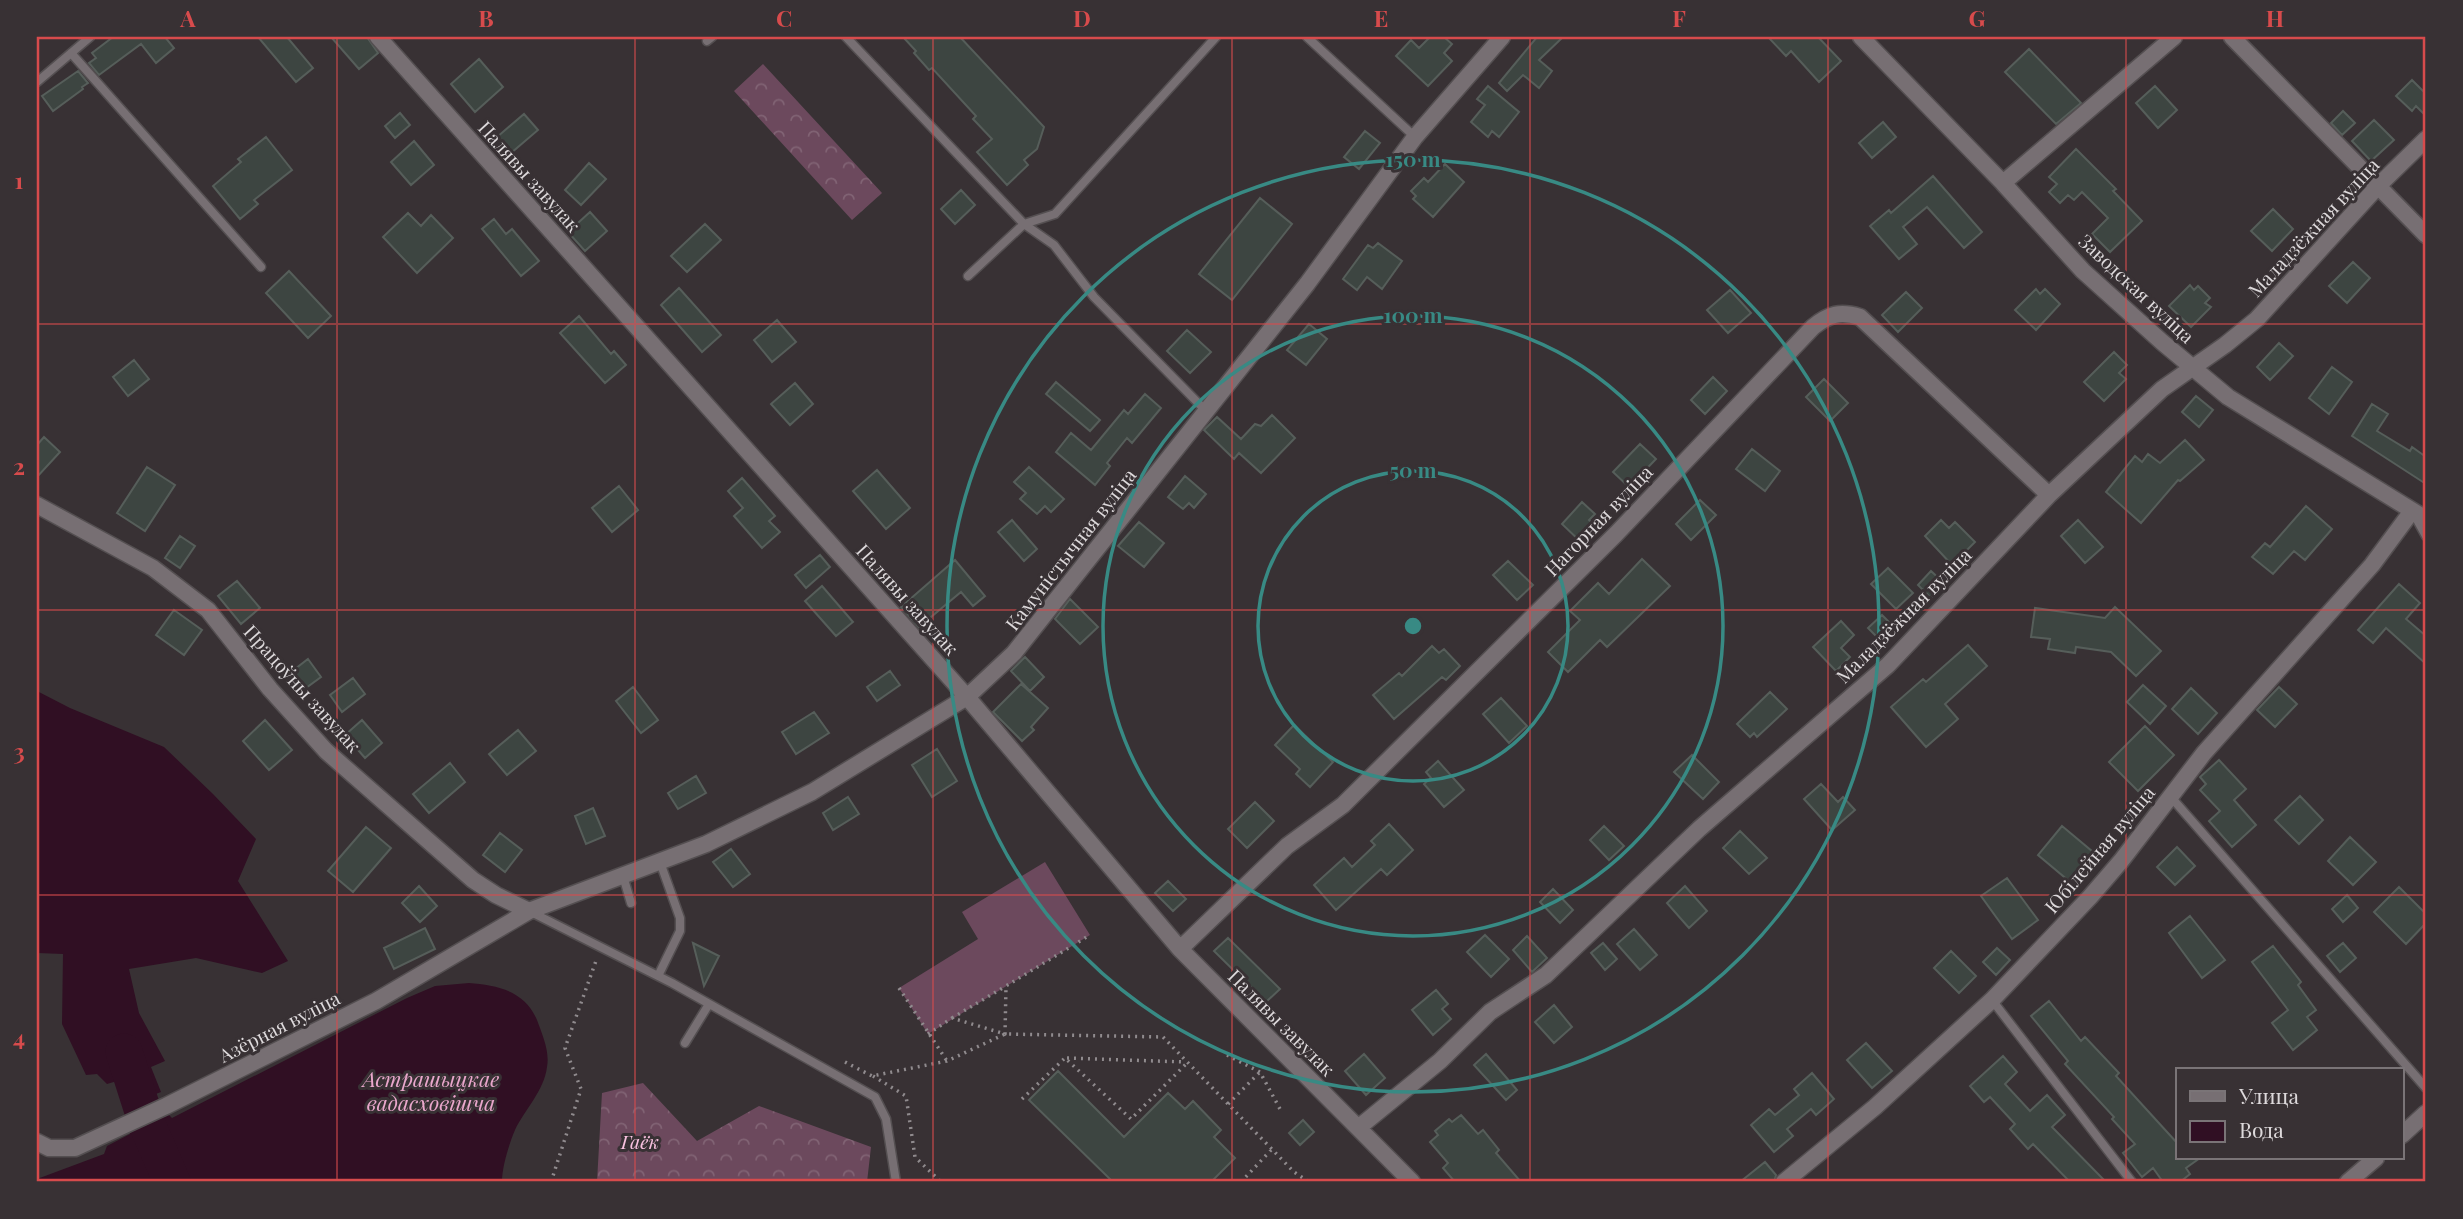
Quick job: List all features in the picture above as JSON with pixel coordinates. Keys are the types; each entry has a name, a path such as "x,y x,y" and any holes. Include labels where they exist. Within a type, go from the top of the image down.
{"street":[{"name":"Палявы завулак","path":"378,37 968,697 1180,950 1412,1182"},
{"name":"Камуністычная вуліца","path":"529,911 706,844 812,792 968,697 1014,653 1307,284 1415,137 1502,37"},
{"name":"Заводская вуліца","path":"1861,37 2003,183 2083,271 2228,397 2419,515"},
{"path":"2003,183 2174,37"},
{"path":"2232,37 2426,235"},
{"name":"Маладзёжная вуліца","path":"1358,1128 1440,1061 1490,1012 1546,975 1699,829 1888,665 2049,495 2162,389 2257,320 2378,186 2426,139"},
{"name":"Нагорная вуліца","path":"1180,950 1287,846 1343,804 1616,534 1813,327 1827,316 1845,312 1860,317 2049,495"},
{"name":"Працоўны завулак","path":"37,505 153,568 208,610 270,689 326,751 473,880 529,911"},
{"name":"Юбілейная вуліца","path":"1784,1182 1875,1107 1992,1000 2098,888 2204,754 2419,515"},
{"name":"Азёрная вуліца","path":"37,1142 49,1148 75,1148 166,1106 376,1001 529,911"},
{"path":"2404,1133 2426,1113"},
{"path":"2348,1182 2374,1160"}],"lane":[{"path":"37,82 90,37"},
{"path":"846,37 1024,224 1054,245 1094,297 1206,411"},
{"path":"968,276 1024,224 1055,214 1216,37"},
{"path":"1307,37 1415,137"},
{"path":"71,53 261,267"},
{"path":"2419,515 2426,536"},
{"path":"2170,796 2426,1088"},
{"path":"658,976 680,931 680,918 660,862"},
{"path":"623,876 631,903"},
{"path":"529,911 658,976 875,1097 886,1119 896,1182"},
{"path":"1992,1000 2132,1182"},
{"path":"685,1043 709,1004"}],"path":[{"path":"928,1034 1090,935"},
{"path":"551,1182 581,1089 565,1048 601,946"},
{"path":"1005,1034 1006,986"},
{"path":"899,988 947,1061"},
{"path":"952,1018 1005,1034 1163,1037 1294,1172 1309,1182"},
{"path":"844,1061 872,1076 947,1061 1005,1034"},
{"path":"1227,1055 1260,1072 1280,1108"},
{"path":"1065,1058 1131,1119 1188,1062"},
{"path":"1022,1100 1065,1058 1188,1062"},
{"path":"1228,1104 1260,1072"},
{"path":"868,1073 906,1096 915,1157 941,1182"},
{"path":"1241,1182 1272,1149"}],"green space":[{"path":"763,64 882,193 852,220 734,91"},
{"path":"1045,862 1090,935 928,1034 899,988 978,939 962,912"},
{"name":"Гаёк","path":"643,1083 697,1141 759,1106 871,1147 867,1182 597,1182 602,1093"}],"water":[{"path":"37,691 70,708 164,747 256,839 238,881 288,961 262,973 196,958 129,969 139,1013 165,1061 151,1067 161,1092 132,1103 117,1081 107,1084 97,1074 86,1075 62,1024 63,954 37,953"},
{"name":"Астрашыцкае вадасховішча","path":"469,983 509,991 525,1002 537,1020 548,1061 538,1092 515,1130 506,1156 502,1182 37,1182 37,1179 104,1154 107,1146 130,1134 129,1131 169,1115 172,1118 407,998 435,986"}],"building":[{"path":"113,37 165,37 174,48 156,63 141,44 99,75 89,63 96,58 92,53"},
{"path":"258,37 287,37 313,68 296,82"},
{"path":"331,37 367,37 378,53 359,69"},
{"path":"903,37 960,37 1044,127 1037,149 1024,160 1028,165 1007,185 977,152 992,139 973,119 976,116 932,68 929,70"},
{"path":"1430,37 1444,37 1452,44 1444,53 1452,61 1428,86 1396,56 1411,40 1419,48"},
{"path":"1537,37 1563,37 1539,60 1552,71 1539,88 1523,75 1507,91 1499,83"},
{"path":"1768,37 1818,37 1841,61 1819,82 1791,51 1786,56"},
{"path":"2029,49 2081,103 2056,124 2005,72"},
{"path":"479,59 503,87 475,112 451,84"},
{"path":"78,71 88,83 53,111 42,96"},
{"path":"2412,80 2426,94 2426,116 2416,106 2412,111 2396,96"},
{"path":"1488,86 1519,112 1499,137 1492,131 1488,137 1471,122 1485,105 1477,99"},
{"path":"2155,86 2177,110 2158,128 2136,103"},
{"path":"2343,111 2355,123 2342,135 2331,123"},
{"path":"400,113 410,125 395,138 385,126"},
{"path":"524,114 538,130 511,153 497,137"},
{"path":"2374,120 2394,140 2371,161 2352,141"},
{"path":"1883,122 1896,137 1872,158 1859,143"},
{"path":"1365,131 1380,143 1359,169 1344,157"},
{"path":"266,137 292,170 254,200 258,204 240,219 213,186 241,162 238,159"},
{"path":"414,141 434,165 411,185 391,162"},
{"path":"2076,149 2116,189 2113,191 2142,221 2110,252 2092,234 2108,218 2082,192 2074,200 2068,195 2060,203 2049,192 2057,184 2049,177"},
{"path":"589,163 606,179 581,205 565,190"},
{"path":"1445,164 1464,182 1433,217 1413,199 1416,196 1411,191 1424,178 1428,182"},
{"path":"1933,176 1982,232 1964,248 1927,207 1903,227 1917,244 1899,259 1870,226 1889,210 1891,213"},
{"path":"961,190 975,205 955,224 941,209"},
{"path":"1260,198 1292,224 1232,300 1199,274"},
{"path":"2273,209 2293,229 2272,251 2251,231"},
{"path":"590,212 607,231 585,251 568,232"},
{"path":"408,213 421,226 431,215 453,238 417,273 383,237"},
{"path":"494,219 506,234 512,229 539,261 521,276 482,229"},
{"path":"705,224 721,240 687,272 671,256"},
{"path":"1378,243 1402,261 1382,289 1367,277 1357,290 1343,279 1368,245 1373,248"},
{"path":"2353,262 2370,278 2347,303 2329,286"},
{"path":"289,271 331,316 308,338 266,293"},
{"path":"2190,285 2194,290 2198,286 2210,298 2205,303 2211,307 2191,327 2169,306"},
{"path":"679,288 721,335 702,352 661,305"},
{"path":"2036,289 2040,294 2045,289 2060,304 2036,330 2015,310"},
{"path":"1730,290 1751,313 1728,333 1707,310"},
{"path":"1906,292 1922,308 1898,332 1882,315"},
{"path":"579,316 611,354 614,351 626,365 605,383 560,333"},
{"path":"777,320 796,342 772,362 754,340"},
{"path":"1309,324 1327,339 1306,365 1287,350"},
{"path":"1187,330 1211,352 1190,373 1167,351"},
{"path":"2279,343 2293,356 2270,380 2257,367"},
{"path":"2114,352 2127,365 2119,373 2126,379 2104,401 2084,382"},
{"path":"134,360 149,379 128,396 113,377"},
{"path":"2332,367 2352,382 2329,414 2309,398"},
{"path":"1713,377 1727,391 1705,414 1691,400"},
{"path":"1824,379 1848,403 1830,421 1806,397"},
{"path":"1056,382 1100,420 1090,431 1046,394"},
{"path":"795,383 813,404 790,425 771,404"},
{"path":"1145,394 1161,408 1132,443 1127,438 1107,463 1110,466 1095,485 1056,452 1071,433 1091,450 1124,410 1128,414"},
{"path":"2196,396 2213,410 2199,427 2182,412"},
{"path":"2372,404 2388,414 2377,431 2410,451 2412,447 2426,457 2426,484 2352,436"},
{"path":"1272,415 1295,438 1261,473 1239,453 1234,459 1204,430 1217,417 1241,439 1255,424 1261,426"},
{"path":"44,437 60,452 37,477 37,445"},
{"path":"2185,440 2204,460 2178,480 2141,523 2106,492 2135,456 2142,462 2148,454 2160,463"},
{"path":"1640,444 1656,459 1629,487 1613,472"},
{"path":"1752,449 1780,471 1765,491 1736,469"},
{"path":"147,467 175,485 145,531 117,513"},
{"path":"1029,467 1064,499 1051,512 1045,506 1037,514 1020,499 1026,493 1014,482"},
{"path":"877,470 910,508 886,529 853,491"},
{"path":"1185,476 1206,494 1194,508 1189,503 1183,509 1168,497"},
{"path":"742,478 775,516 769,521 780,532 762,548 734,516 743,508 728,491"},
{"path":"619,486 638,510 612,532 592,508"},
{"path":"1700,500 1716,515 1691,540 1676,524"},
{"path":"1582,502 1595,514 1589,520 1597,529 1583,544 1562,524"},
{"path":"2306,506 2332,529 2305,560 2294,551 2273,574 2252,557 2265,543 2270,547"},
{"path":"1012,520 1037,549 1024,561 998,532"},
{"path":"1941,520 1949,528 1955,522 1975,542 1952,565 1925,536"},
{"path":"2078,520 2103,547 2085,563 2061,536"},
{"path":"1139,522 1164,543 1144,567 1118,546"},
{"path":"180,536 195,546 180,568 165,558"},
{"path":"820,555 830,567 806,588 795,575"},
{"path":"1642,559 1670,586 1607,647 1600,640 1568,672 1548,652 1580,620 1570,611 1598,583 1609,594"},
{"path":"955,560 985,596 973,606 961,592 919,627 901,607"},
{"path":"1508,561 1533,585 1517,600 1493,575"},
{"path":"1888,568 1913,593 1896,609 1871,584"},
{"path":"1931,571 1945,584 1931,598 1918,585"},
{"path":"237,581 260,608 241,624 218,596"},
{"path":"2399,584 2420,603 2406,619 2426,636 2426,664 2386,628 2373,643 2358,630"},
{"path":"822,586 853,622 836,636 805,601"},
{"path":"1070,599 1098,627 1080,644 1055,619"},
{"path":"2115,607 2161,651 2136,676 2111,652 2076,647 2075,653 2048,649 2050,639 2031,637 2035,608 2105,618"},
{"path":"174,610 202,630 184,655 156,635"},
{"path":"1882,615 1897,630 1883,643 1868,628"},
{"path":"1841,621 1854,635 1841,648 1850,657 1836,671 1813,647"},
{"path":"1968,645 1987,666 1945,704 1958,719 1926,747 1891,707 1923,679 1926,682"},
{"path":"1432,646 1439,653 1444,649 1460,666 1446,680 1442,677 1394,719 1373,695 1399,673 1402,676"},
{"path":"1025,657 1044,677 1030,691 1011,671"},
{"path":"308,659 321,677 299,693 286,676"},
{"path":"890,671 900,685 877,701 867,687"},
{"path":"353,678 365,694 342,712 330,695"},
{"path":"1021,684 1048,708 1031,727 1034,730 1022,741 993,712"},
{"path":"2143,685 2166,706 2150,724 2127,702"},
{"path":"633,687 658,720 641,733 616,701"},
{"path":"2279,687 2297,704 2275,727 2257,710"},
{"path":"2191,688 2217,713 2198,734 2172,709"},
{"path":"1770,692 1787,709 1757,737 1754,733 1750,737 1737,724"},
{"path":"1501,698 1527,726 1509,743 1483,714"},
{"path":"814,712 829,733 796,754 782,732"},
{"path":"265,720 292,750 269,770 243,741"},
{"path":"362,720 382,743 365,758 345,735"},
{"path":"1294,725 1333,762 1310,787 1296,774 1300,769 1275,745"},
{"path":"2145,726 2174,755 2138,791 2109,762"},
{"path":"518,730 536,751 507,775 489,754"},
{"path":"937,749 957,781 932,797 912,765"},
{"path":"1692,755 1719,782 1703,799 1674,772"},
{"path":"2219,760 2246,789 2234,800 2256,825 2232,847 2209,821 2220,811 2200,790 2206,784 2200,777"},
{"path":"1438,761 1464,790 1444,807 1424,784 1431,778 1426,772"},
{"path":"450,763 465,782 429,813 413,794"},
{"path":"696,776 706,793 678,809 668,793"},
{"path":"1821,784 1838,802 1843,797 1855,810 1832,830 1804,799"},
{"path":"2300,796 2323,820 2299,844 2275,820"},
{"path":"848,797 859,814 833,830 823,813"},
{"path":"1255,802 1274,821 1247,848 1228,829"},
{"path":"593,808 605,836 586,844 575,816"},
{"path":"1389,824 1413,850 1387,875 1381,869 1336,910 1314,885 1344,858 1352,867 1375,845 1371,841"},
{"path":"1604,826 1624,846 1609,860 1590,840"},
{"path":"2062,826 2093,852 2069,881 2038,855"},
{"path":"366,827 391,848 353,892 328,871"},
{"path":"1740,831 1767,858 1749,874 1723,848"},
{"path":"500,833 522,850 505,872 483,855"},
{"path":"2350,837 2376,862 2353,885 2328,861"},
{"path":"2177,847 2195,866 2175,885 2157,867"},
{"path":"731,849 750,874 733,887 713,862"},
{"path":"2007,878 2038,920 2012,939 1981,896"},
{"path":"1168,881 1186,899 1173,911 1155,893"},
{"path":"419,886 437,906 420,922 402,903"},
{"path":"1685,886 1707,911 1689,928 1667,903"},
{"path":"2399,887 2426,914 2426,923 2406,944 2374,912"},
{"path":"1553,889 1573,910 1560,923 1540,902"},
{"path":"2347,895 2358,908 2343,922 2332,909"},
{"path":"2190,916 2225,960 2202,978 2169,933"},
{"path":"425,928 435,949 394,969 384,948"},
{"path":"1634,929 1657,955 1640,970 1617,944"},
{"path":"1485,935 1509,959 1491,977 1467,952"},
{"path":"1527,936 1547,958 1532,972 1513,950"},
{"path":"1228,938 1280,989 1266,1002 1214,951"},
{"path":"693,943 719,956 704,986"},
{"path":"1603,943 1617,959 1605,970 1591,953"},
{"path":"2343,943 2356,958 2340,972 2327,956"},
{"path":"2273,946 2301,982 2298,985 2316,1010 2307,1017 2317,1030 2293,1050 2272,1023 2288,1010 2252,962"},
{"path":"1997,948 2010,960 1996,975 1983,962"},
{"path":"1951,951 1976,976 1959,993 1934,968"},
{"path":"1436,990 1448,1004 1442,1009 1451,1019 1433,1035 1412,1010"},
{"path":"2049,1001 2081,1041 2085,1037 2119,1073 2116,1076 2176,1142 2176,1160 2197,1160 2186,1168 2190,1174 2180,1182 2163,1182 2153,1168 2142,1177 2123,1153 2135,1144 2065,1064 2068,1061 2031,1016"},
{"path":"1554,1005 1572,1027 1554,1043 1535,1022"},
{"path":"1866,1043 1892,1071 1872,1088 1847,1060"},
{"path":"1364,1054 1385,1078 1366,1095 1345,1071"},
{"path":"1486,1054 1517,1090 1506,1100 1474,1065"},
{"path":"2003,1056 2017,1072 2005,1084 2030,1111 2047,1095 2065,1115 2052,1127 2106,1182 2070,1182 2033,1144 2028,1149 2010,1129 2015,1124 1990,1097 1984,1102 1970,1086"},
{"path":"1058,1071 1124,1137 1168,1093 1185,1109 1193,1101 1221,1130 1214,1137 1235,1158 1211,1182 1113,1182 1029,1100"},
{"path":"1812,1073 1834,1099 1816,1115 1811,1109 1787,1129 1793,1136 1774,1152 1751,1125 1769,1109 1775,1115 1799,1095 1794,1089"},
{"path":"1461,1115 1478,1134 1483,1130 1499,1150 1496,1153 1521,1182 1455,1182 1443,1168 1448,1163 1430,1142 1438,1135 1435,1131 1449,1119 1452,1122"},
{"path":"1303,1120 1314,1132 1300,1145 1289,1133"},
{"path":"1765,1162 1776,1175 1774,1182 1740,1182"}],"waterway":[{"path":"124,1052 147,1124 172,1182"}]}
